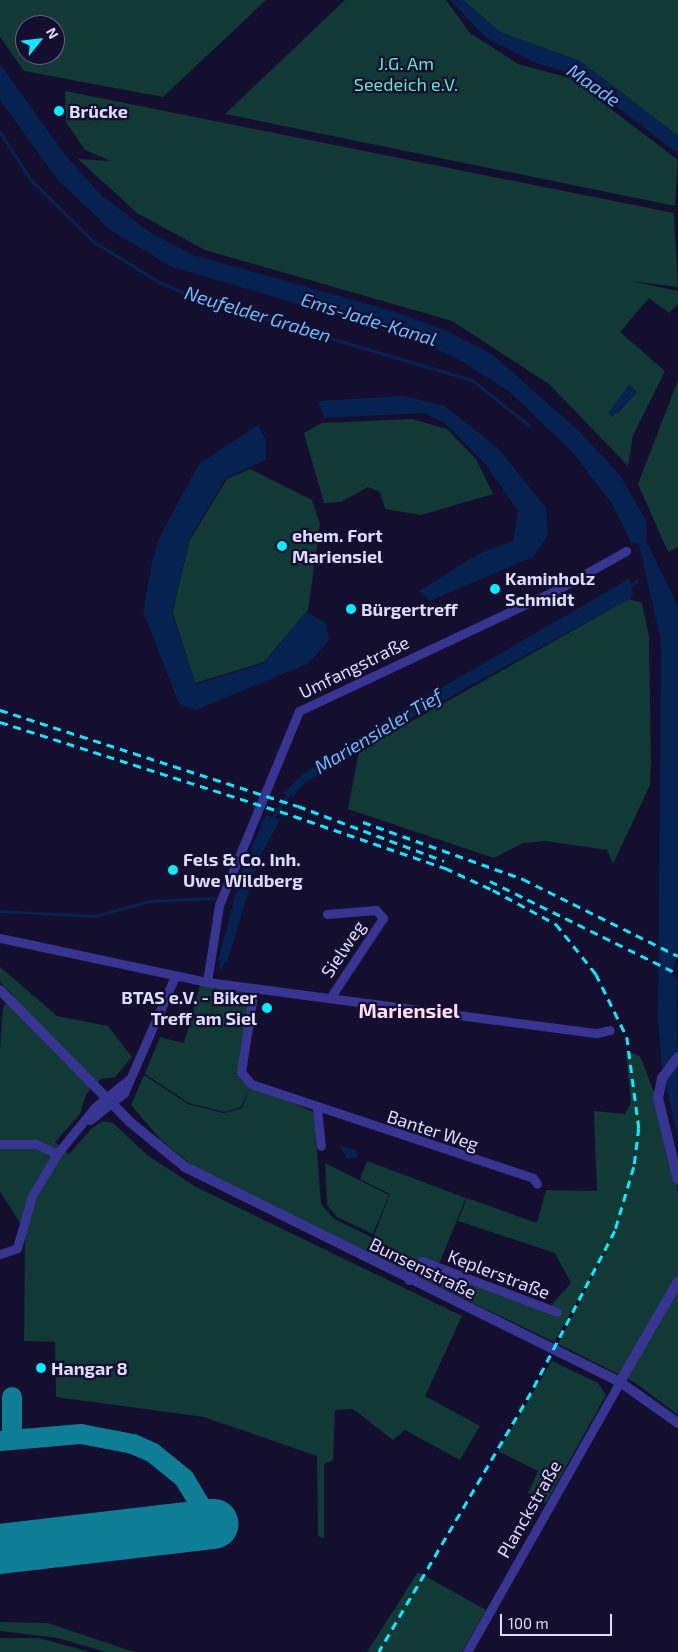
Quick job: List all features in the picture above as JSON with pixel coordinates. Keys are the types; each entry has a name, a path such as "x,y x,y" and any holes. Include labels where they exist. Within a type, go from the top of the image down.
{"street":[{"name":"Umfangstraße","path":"207,982 221,898 299,711 560,588 626,551"},
{"name":"Sielweg","path":"327,914 376,910 387,917 330,998"},
{"path":"0,938 207,982 598,1033 610,1030"},
{"path":"0,1254 18,1248 32,1196 57,1154 109,1101 124,1093 128,1080 148,1046 175,976"},
{"name":"Banter Weg","path":"254,989 241,1072 251,1084 316,1108 533,1178 537,1184"},
{"name":"Bunsenstraße","path":"0,990 109,1101 160,1149 212,1184 620,1382 678,1423"},
{"path":"678,1057 666,1071 660,1084 659,1105 678,1180"},
{"path":"316,1108 321,1146"},
{"path":"0,1144 36,1144 57,1154"},
{"name":"Keplerstraße","path":"410,1280 422,1262 557,1312"},
{"path":"620,1382 678,1281"},
{"name":"Planckstraße","path":"467,1652 620,1382"}],"green space":[{"path":"0,0 266,0 163,97 24,71 20,65 65,65 65,15 15,15 15,58 0,37"},
{"name":"J.G. Am Seedeich e.V.","path":"345,0 446,0 470,33 518,64 570,78 678,160 675,206 225,114"},
{"path":"463,0 678,0 678,136 580,61 500,32"},
{"path":"65,91 674,213 678,287 630,281 678,291 678,304 669,313 649,298 620,332 665,371 633,435 628,466 549,384 452,321 205,250 137,213 78,159 111,161 85,150 66,122","holes":["629,385 637,392 617,414"]},
{"path":"678,380 678,547 668,552 638,484"},
{"path":"412,419 447,429 476,459 493,494 421,515 385,509 380,492 368,487 341,502 324,503 304,433 322,423"},
{"path":"250,469 312,500 320,524 308,610 264,662 195,683 173,613 190,540 227,479"},
{"path":"629,599 642,603 649,637 650,785 613,864 607,850 546,841 523,843 494,858 348,809 359,751"},
{"path":"0,967 57,1016 108,1026 132,1057 115,1077 101,1079 86,1094 80,1114 55,1142 69,1154 92,1128 103,1121 113,1123 147,1155 196,1187 462,1316 425,1396 480,1426 460,1460 405,1430 393,1440 353,1409 335,1410 333,1460 324,1464 324,1538 318,1536 317,1456 204,1417 56,1397 55,1342 24,1341 25,1231 0,1191 0,1049 3,1007 14,996 0,982"},
{"path":"201,982 216,985 210,1024 217,985 252,991 240,1072 231,1075 240,1073 251,1086 241,1107 224,1112 189,1103 145,1074 160,1037 184,1043"},
{"path":"626,1051 640,1056 655,1095 678,1190 678,1415 634,1382 558,1344 617,1230 554,1342 419,1277 423,1267 436,1265 415,1264 405,1271 207,1178 161,1140 131,1105 144,1075 188,1104 224,1113 242,1108 251,1085 314,1112 321,1204 334,1219 373,1238 390,1194 360,1179 367,1161 466,1198 439,1264 548,1309 571,1283 555,1253 458,1221 467,1198 537,1223 546,1190 597,1191 594,1111 625,1114 631,1103"},
{"path":"325,1163 389,1195 373,1234 337,1217 327,1205"},
{"path":"552,1361 598,1383 606,1395 546,1503 528,1493 538,1471 498,1451"},
{"path":"418,1572 486,1610 462,1652 367,1652"},
{"path":"0,1622 48,1623 134,1652 106,1652 58,1638 0,1631"},
{"path":"0,1638 39,1638 90,1652 0,1652"}],"water":[{"name":"Maade","path":"450,0 463,0 500,32 580,61 678,136 678,154 574,74 536,63 486,38"},
{"name":"Ems-Jade-Kanal","path":"0,64 66,156 101,195 151,233 193,255 393,311 447,331 493,355 580,432 620,475 646,520 647,543 678,606 678,949 672,975 677,980 678,1137 662,1068 658,1020 661,642 639,544 631,542 612,504 574,454 510,392 458,359 402,334 172,267 109,229 57,179 0,100"},
{"path":"629,385 637,392 612,417 608,413"},
{"path":"403,396 445,406 498,448 546,508 548,535 533,557 430,601 419,591 478,554 513,541 518,511 486,465 446,424 425,413 324,418 318,401"},
{"path":"258,425 266,441 266,460 226,478 190,538 172,613 196,684 264,663 306,612 326,623 329,640 309,663 196,710 179,704 143,611 153,558 159,538 199,464"},
{"path":"629,579 633,595 629,599 413,717 306,782 293,796 283,793 302,775 389,718"},
{"path":"266,815 280,820 259,858 227,962 218,961 242,870"},
{"path":"340,1146 356,1150 358,1157 347,1159"}],"waterway":[{"name":"Neufelder Graben","path":"0,132 31,180 93,241 159,282 202,300 472,380 529,425"},
{"name":"Mariensieler Tief","path":"629,586 637,581"},
{"name":"Mariensieler Tief","path":"271,820 289,793"},
{"path":"0,911 95,916 150,901 214,898"},
{"name":"Mariensieler Tief","path":"220,968 223,959"}],"taxiway":[{"path":"12,1397 12,1439"},
{"path":"0,1441 81,1434 133,1444 153,1453 184,1478 199,1503 195,1520 183,1527"}],"runway":[{"path":"0,1549 214,1524"}],"railway":[{"path":"0,710 298,806 444,861"},
{"path":"0,722 294,816 445,868 493,890 556,924 596,974 627,1037 639,1128 634,1167 615,1231 531,1393 379,1652"},
{"path":"363,822 523,879 678,956"},
{"path":"490,881 678,974"}],"place":[{"name":"Brücke","path":"59,111"},
{"name":"ehem. Fort Mariensiel","path":"282,546"},
{"name":"Kaminholz Schmidt","path":"495,589"},
{"name":"Bürgertreff","path":"351,609"},
{"name":"Fels & Co. Inh. Uwe Wildberg","path":"173,870"},
{"name":"BTAS e.V. - Biker Treff am Siel","path":"267,1008"},
{"name":"Hangar 8","path":"41,1368"}],"district":[{"name":"Mariensiel","path":"409,1010"}]}
